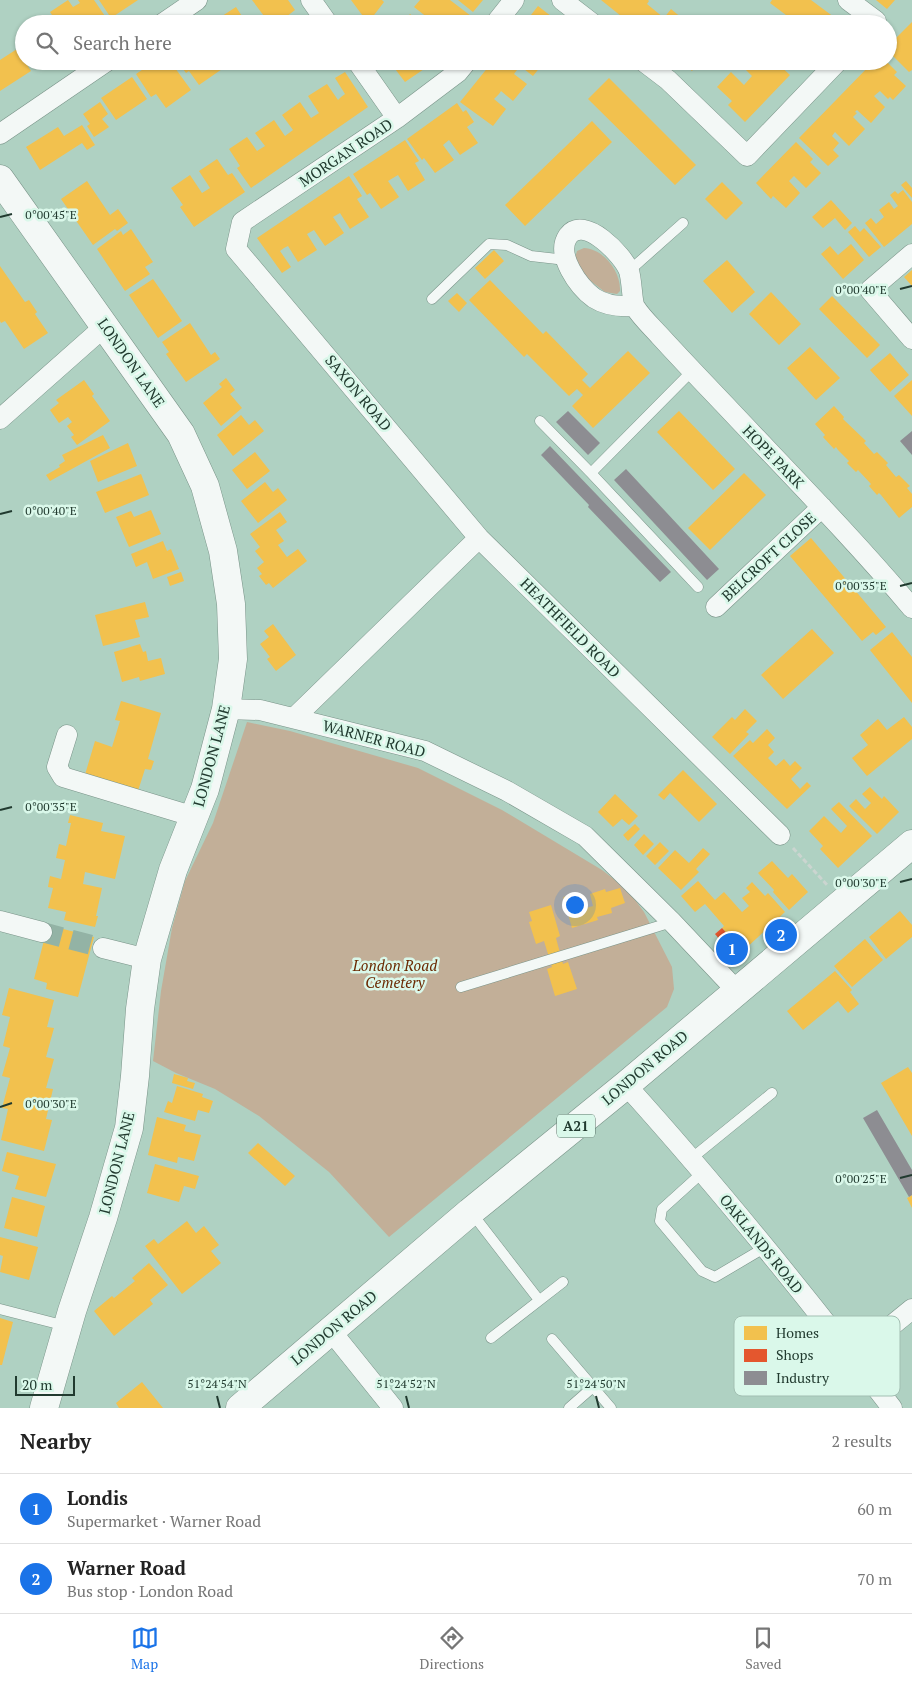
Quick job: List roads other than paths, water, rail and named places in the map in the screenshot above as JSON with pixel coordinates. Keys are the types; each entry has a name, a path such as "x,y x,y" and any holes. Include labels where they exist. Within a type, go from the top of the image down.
{"street":[{"path":"175,15 197,0"},
{"path":"311,0 322,15"},
{"path":"502,15 514,0"},
{"path":"562,0 581,15"},
{"path":"848,0 867,15"},
{"path":"0,134 94,70"},
{"path":"363,70 398,118"},
{"name":"MORGAN ROAD","path":"236,249 242,222 398,118 459,70"},
{"path":"654,70 668,80 747,156 829,70"},
{"name":"LONDON LANE","path":"0,179 181,434 205,486 223,551 231,604 233,659 226,709 205,789 173,870 148,959 140,1009 129,1128 44,1408"},
{"path":"583,230 605,241 624,261 629,271 634,306 612,305 595,298 577,281 570,271 566,260 566,242 569,235 576,231 583,230"},
{"name":"SAXON ROAD","path":"236,249 479,538"},
{"path":"912,254 870,290 912,339"},
{"name":"HOPE PARK","path":"634,306 692,371 880,570 912,608"},
{"path":"0,420 104,327"},
{"name":"BELCROFT CLOSE","path":"716,607 822,507"},
{"path":"294,718 479,538"},
{"name":"HEATHFIELD ROAD","path":"479,538 780,835"},
{"name":"WARNER ROAD","path":"226,709 260,710 425,751 507,791 585,836 672,922 737,991"},
{"path":"67,735 57,766 63,777 194,817"},
{"name":"LONDON ROAD","path":"240,1408 470,1212 626,1085 912,844"},
{"path":"0,921 42,932"},
{"path":"103,948 148,959"},
{"name":"OAKLANDS ROAD","path":"626,1085 698,1165 820,1316"},
{"path":"900,1319 912,1309"},
{"path":"331,1331 393,1408"},
{"name":"OAKLANDS ROAD","path":"883,1396 892,1408"}],"lane":[{"path":"629,271 682,223"},
{"path":"432,299 489,244 507,245 531,256 566,260"},
{"path":"591,473 692,371"},
{"path":"540,421 698,587"},
{"path":"461,987 672,922"},
{"path":"764,1248 715,1277 702,1272 660,1222 662,1209 698,1165 772,1093"},
{"path":"470,1212 539,1300"},
{"path":"491,1338 563,1282"},
{"path":"0,1309 68,1327"},
{"path":"552,1340 611,1408"},
{"path":"569,1408 593,1387"}],"tunnel":[{"path":"42,932 103,948"}],"place":[{"name":"Warner Road","path":"781,935"},
{"name":"Londis","path":"732,949"}],"park label":[{"name":"London Road Cemetery","path":"395,974"}]}
